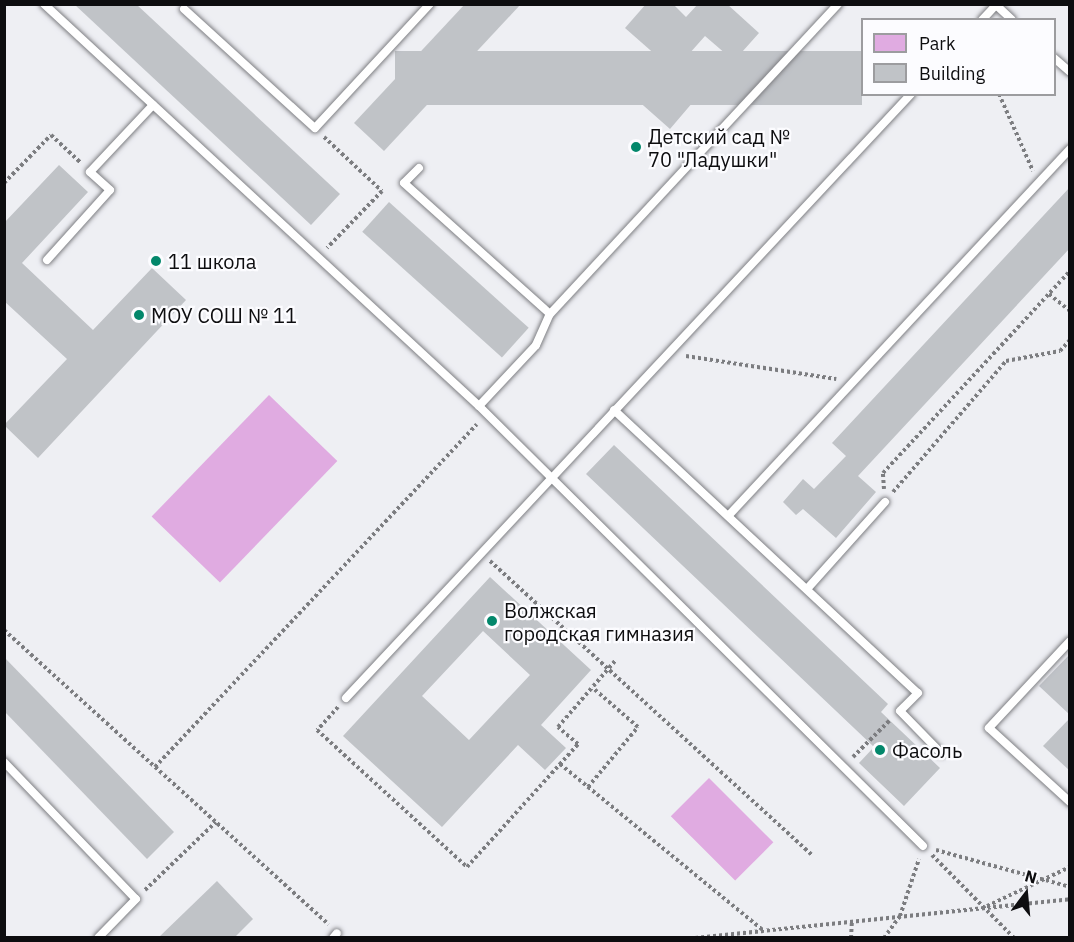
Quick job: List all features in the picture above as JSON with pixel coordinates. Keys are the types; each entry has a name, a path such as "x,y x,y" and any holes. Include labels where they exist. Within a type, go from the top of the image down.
{"lane":[{"path":"44,4 479,406 923,846"},
{"path":"184,6 315,128 430,4"},
{"path":"479,406 536,345 550,314 838,4"},
{"path":"984,18 996,5 1010,18"},
{"path":"1056,60 1070,72"},
{"path":"346,698 909,96"},
{"path":"47,260 111,190 90,172 153,105"},
{"path":"729,515 1070,149"},
{"path":"419,168 405,183 550,314"},
{"path":"615,410 918,693 900,711 941,753"},
{"path":"807,589 885,502"},
{"path":"1070,640 989,728 1070,802"},
{"path":"4,762 136,899 98,938"}],"path":[{"path":"1000,96 1038,183"},
{"path":"315,128 382,191 318,258"},
{"path":"4,183 51,135 90,172"},
{"path":"885,502 883,473 1070,271"},
{"path":"1048,294 1070,311"},
{"path":"885,502 1006,361 1060,351 1070,340"},
{"path":"667,354 853,382"},
{"path":"155,767 486,413"},
{"path":"480,553 812,855"},
{"path":"4,630 216,822 335,935"},
{"path":"346,698 317,730 467,867 578,744 558,728 615,661"},
{"path":"588,787 638,727 593,688"},
{"path":"844,766 900,711"},
{"path":"560,764 764,930"},
{"path":"136,899 216,822"},
{"path":"923,846 1070,887"},
{"path":"923,846 1014,938"},
{"path":"884,938 900,916 923,846"},
{"path":"984,907 1070,867"},
{"path":"695,938 1070,899"},
{"path":"851,938 852,921"}],"green space":[{"path":"269,395 337,461 220,583 152,517"},
{"path":"709,778 773,842 735,881 671,816"}],"building":[{"path":"74,4 136,4 340,194 311,225"},
{"path":"465,4 521,4 384,151 354,123"},
{"path":"646,4 673,4 686,17 698,4 727,4 759,33 734,61 705,36 673,72 699,95 670,129 627,91 658,57 625,28"},
{"path":"395,51 861,51 862,105 395,105"},
{"name":"МОУ СОШ № 11","path":"59,165 88,192 22,263 93,330 152,268 186,300 38,458 4,425 67,359 4,301 4,223"},
{"path":"1070,187 1070,248 858,476 876,492 836,538 803,509 796,515 783,502 803,479 814,489 846,456 832,443"},
{"path":"389,202 529,328 502,358 362,232"},
{"path":"614,445 888,704 881,712 940,768 904,806 859,763 874,747 586,474"},
{"path":"490,577 591,670 541,725 566,748 545,770 518,745 442,827 343,736","holes":["483,631 530,675 469,740 422,696"]},
{"path":"1070,654 1070,715 1039,686"},
{"path":"4,657 174,832 147,859 4,711"},
{"path":"1070,718 1070,771 1043,746"},
{"path":"217,881 253,919 234,938 158,938"}],"place":[{"name":"Детский сад № 70 \"Ладушки\"","path":"636,147"},
{"name":"11 школа","path":"156,261"},
{"name":"МОУ СОШ № 11","path":"139,315"},
{"name":"Волжская городская гимназия","path":"492,621"},
{"name":"Фасоль","path":"880,750"}]}
